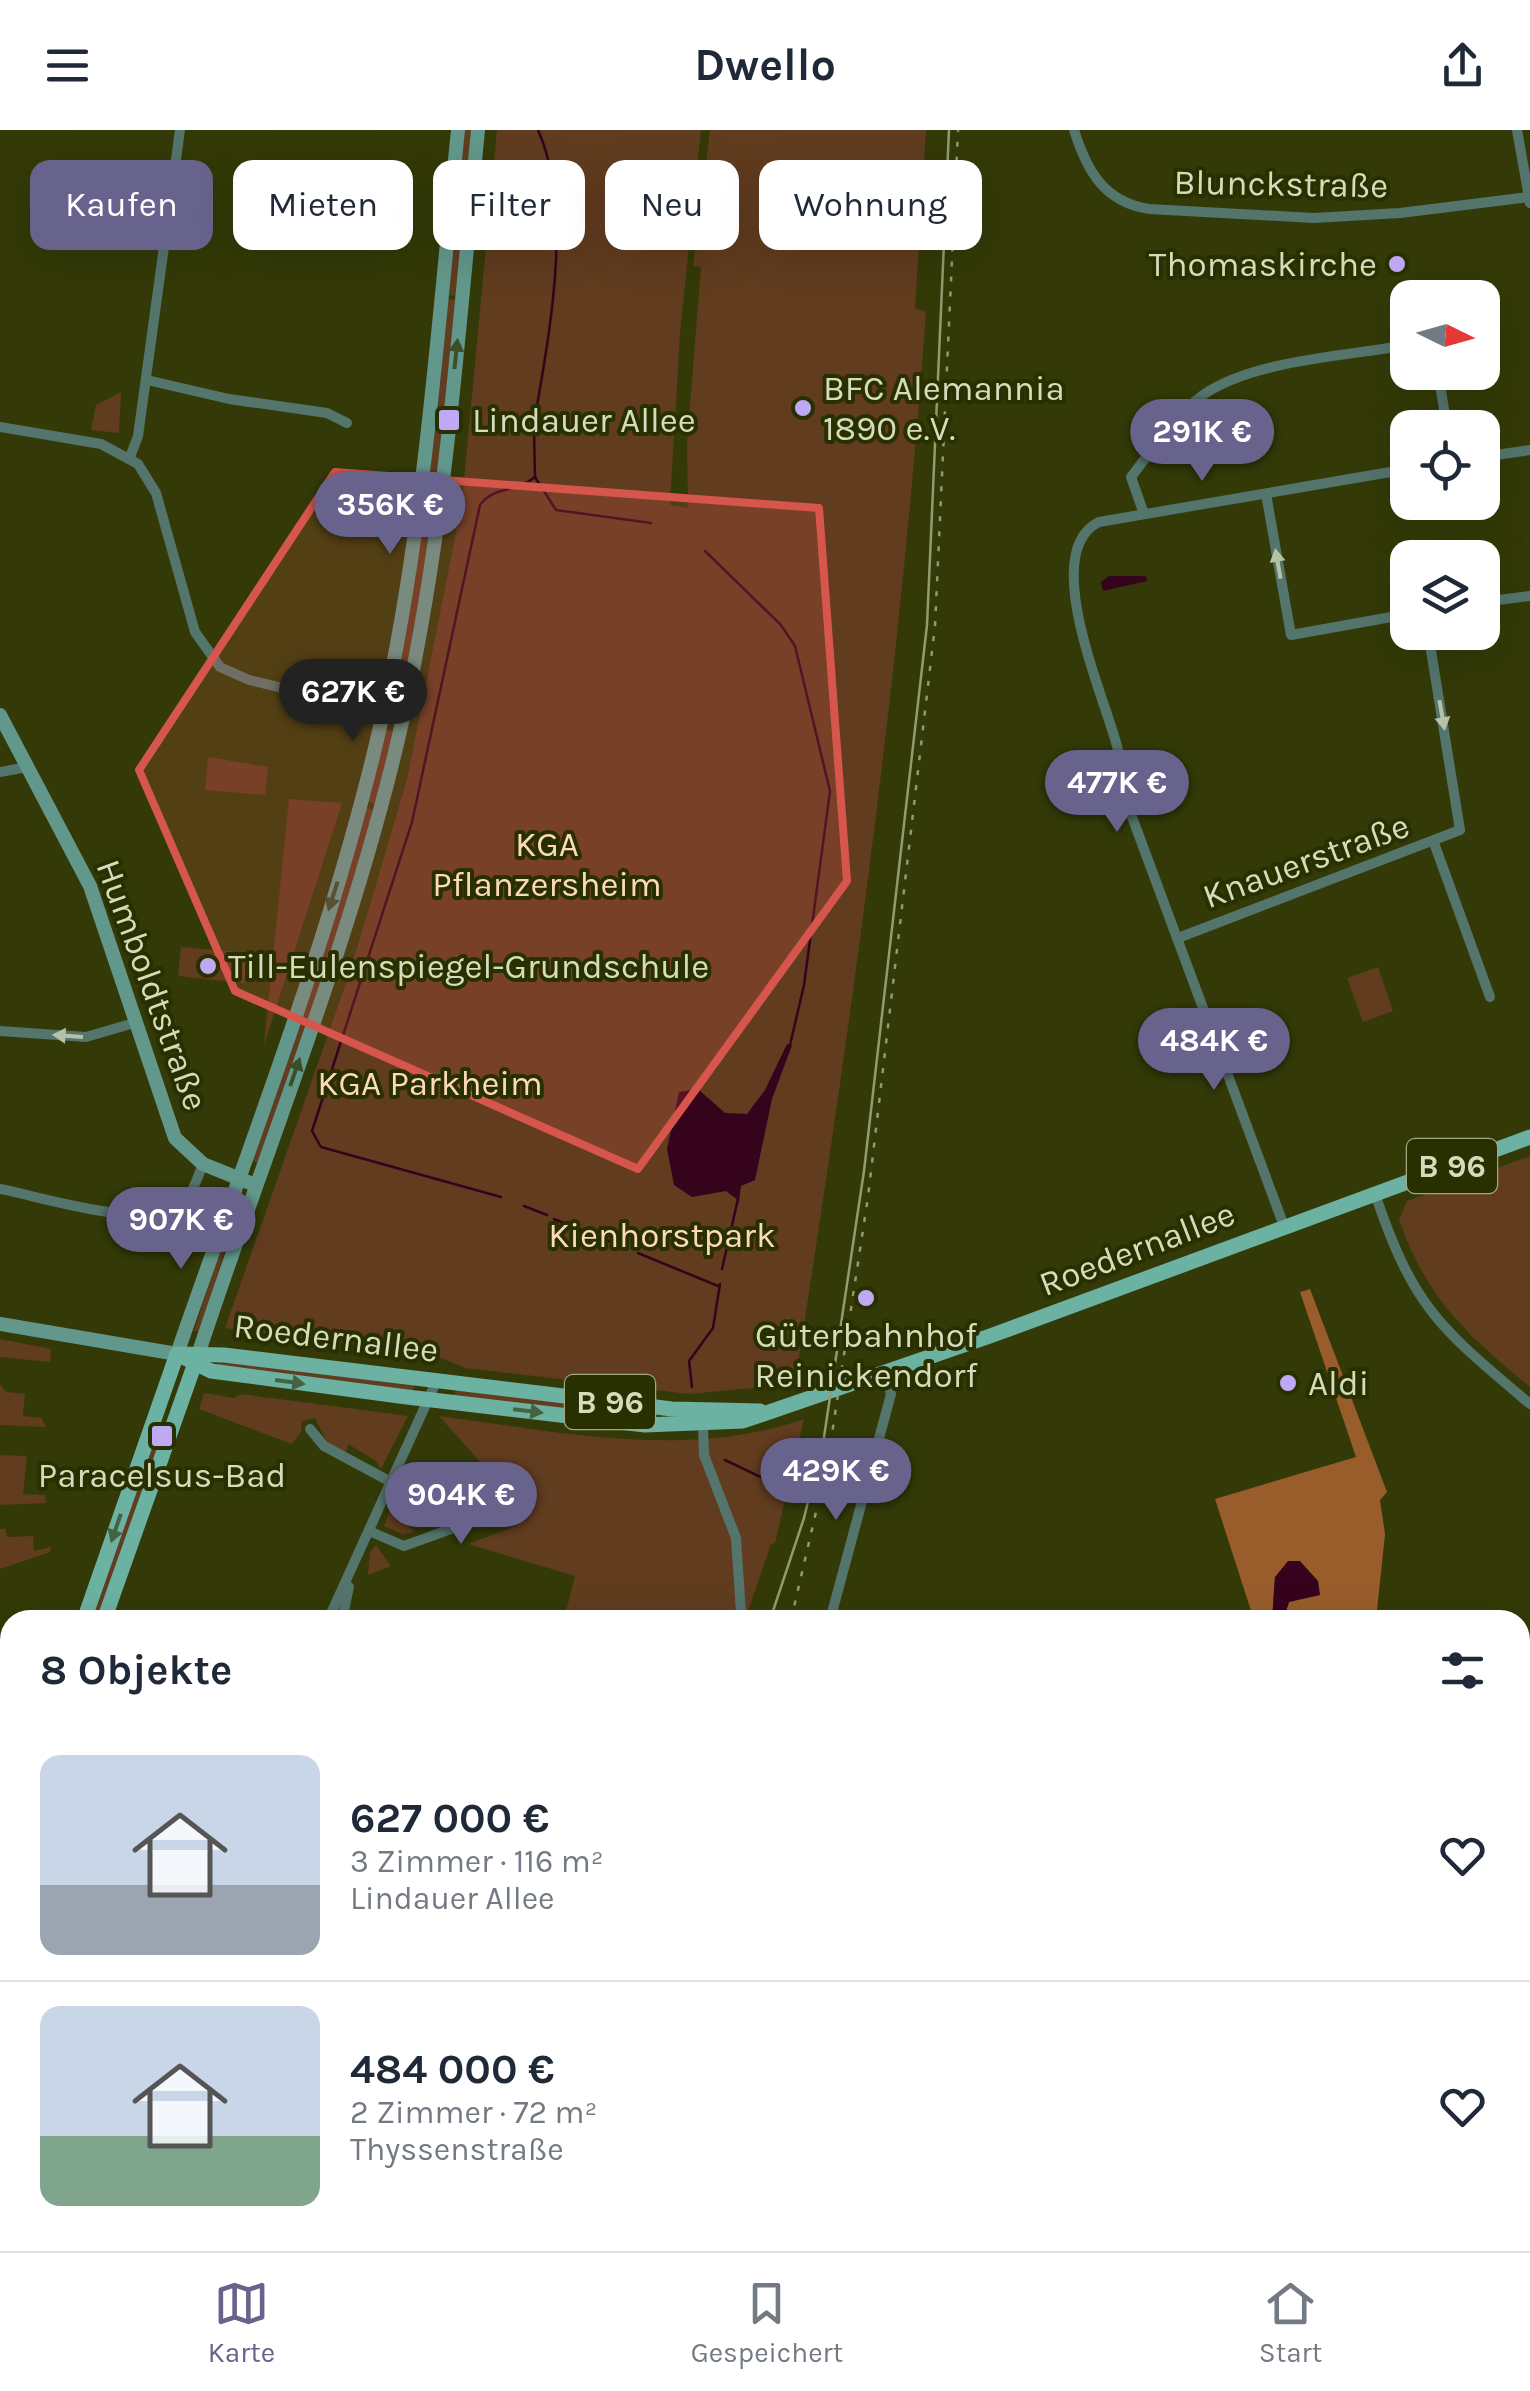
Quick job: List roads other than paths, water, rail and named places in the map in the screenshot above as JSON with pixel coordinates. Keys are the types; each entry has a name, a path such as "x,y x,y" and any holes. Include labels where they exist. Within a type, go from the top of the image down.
{"main road":[{"path":"87,1610 338,881 383,712 420,498 458,130"},
{"path":"108,1610 345,926 403,717 438,521 478,130"},
{"name":"Humboldtstraße","path":"0,715 90,886 167,1124 184,1149 203,1164 255,1185"},
{"name":"Roedernallee","path":"196,1359 431,1400 644,1425 743,1420 1530,1137"},
{"path":"0,1324 177,1354"},
{"name":"B 96","path":"177,1354 196,1359"},
{"name":"Roedernallee","path":"196,1359 437,1380 672,1409 764,1411"}],"street":[{"path":"130,458 147,380 180,130"},
{"name":"Blunckstraße","path":"1074,130 1085,163 1102,188 1124,203 1149,209 1314,218 1400,214 1530,200"},
{"path":"1517,130 1530,200"},
{"path":"1144,514 1131,477 1178,416 1212,389 1253,372 1390,349"},
{"path":"147,380 223,398 327,413 347,423"},
{"path":"0,427 101,444 130,458 152,483 195,632 214,661 242,678 403,717"},
{"path":"1500,454 1530,450"},
{"path":"1284,1226 1122,790 1119,752 1093,675 1077,607 1076,547 1086,529 1144,514 1390,472"},
{"path":"1266,494 1290,635 1390,617"},
{"path":"1500,600 1530,596"},
{"name":"Knauerstraße","path":"1178,938 1458,833 1431,650"},
{"path":"0,772 27,767"},
{"path":"1434,842 1490,997"},
{"path":"0,1031 86,1037 134,1023"},
{"path":"0,1189 132,1214 160,1213 188,1197 203,1164"},
{"path":"1374,1194 1405,1275 1424,1306 1444,1332 1530,1404"},
{"path":"833,1610 891,1394 884,1372"},
{"path":"333,1610 437,1380"},
{"path":"703,1425 704,1455 736,1538 741,1610"},
{"path":"310,1429 324,1446 391,1482"},
{"path":"368,1531 404,1546 503,1510"},
{"path":"344,1610 352,1568"}],"waterway":[{"path":"535,418 552,311 557,235 549,162 538,130"},
{"path":"534,431 535,477 556,510 651,523"},
{"path":"501,1197 321,1147 312,1131 412,822 480,505 492,495 535,477"},
{"path":"705,551 781,625 795,646 830,791 804,985 790,1045"},
{"path":"722,1269 738,1199"},
{"path":"524,1206 547,1215"},
{"path":"554,1219 619,1245"},
{"path":"638,1253 718,1286"},
{"path":"692,1387 689,1361 713,1328 720,1284"},
{"path":"725,1460 788,1490"}],"tram line":[{"path":"773,1610 804,1518 824,1437 864,1171 927,625 949,130"}],"railway":[{"path":"793,1610 828,1460 868,1197 935,626 958,130"}],"place":[{"name":"Thomaskirche","path":"1397,264"},
{"name":"BFC Alemannia 1890 e.V.","path":"803,408"},
{"name":"Lindauer Allee","path":"449,420"},
{"name":"Till-Eulenspiegel-Grundschule","path":"208,966"},
{"name":"Güterbahnhof Reinickendorf","path":"866,1298"},
{"name":"Aldi","path":"1288,1383"},
{"name":"Paracelsus-Bad","path":"162,1436"}],"park label":[{"name":"KGA Pflanzersheim","path":"547,864"},
{"name":"KGA Parkheim","path":"430,1083"},
{"name":"Kienhorstpark","path":"662,1235"}]}
